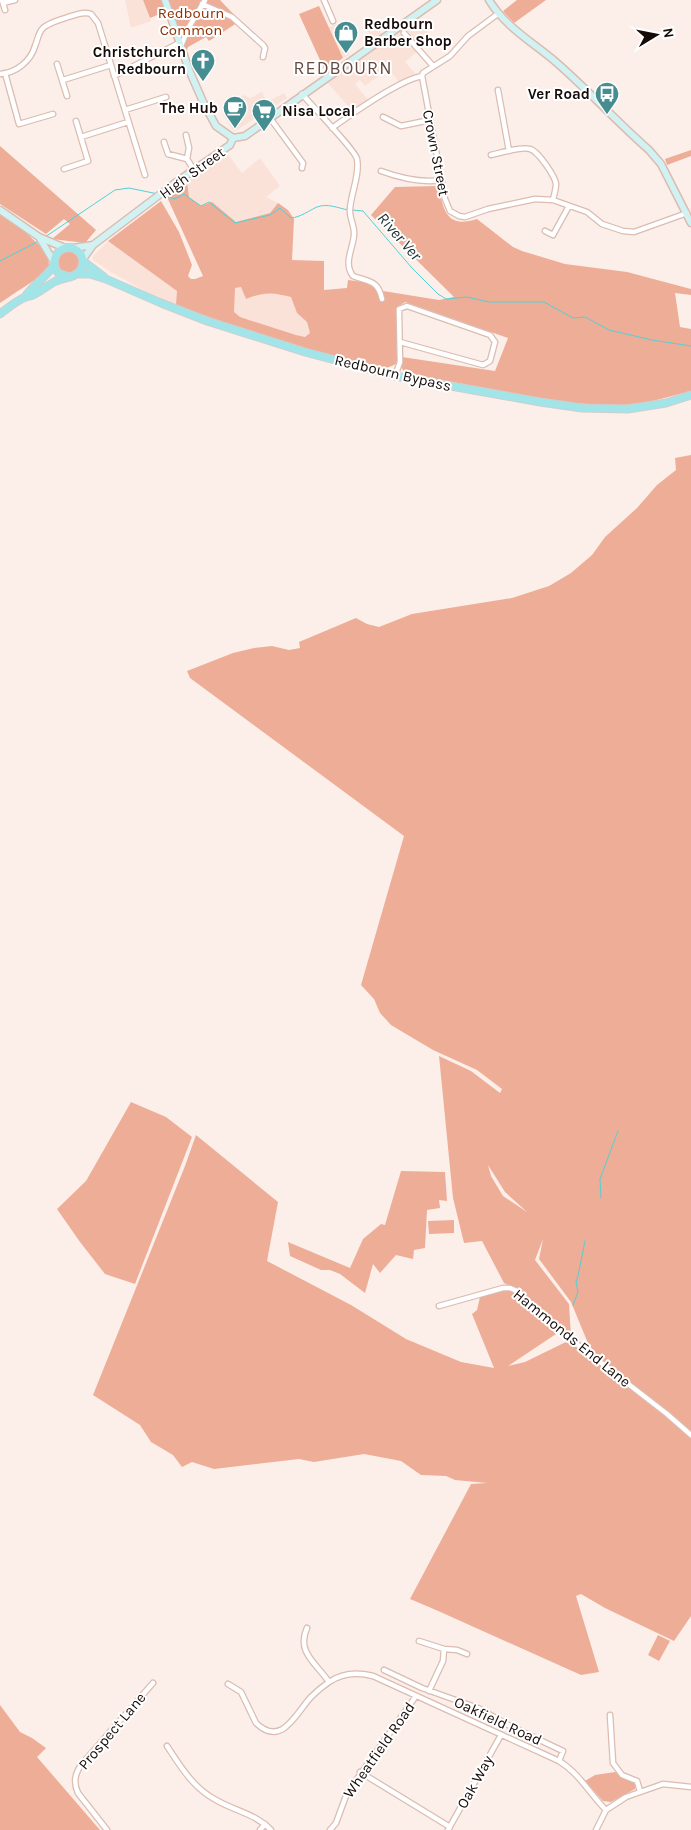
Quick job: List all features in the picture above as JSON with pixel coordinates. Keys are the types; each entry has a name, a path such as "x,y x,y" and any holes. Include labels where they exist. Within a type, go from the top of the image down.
{"main road":[{"path":"0,314 25,297 44,278 54,264 58,252 69,248 78,251 83,260 82,267 73,276 55,282 32,296 25,297"},
{"name":"Redbourn Bypass","path":"83,260 106,279"},
{"path":"54,264 58,273 73,276"},
{"name":"Redbourn Bypass","path":"73,276 90,274 106,279 161,304 208,321 314,354 395,376 582,408 628,409 666,403 691,395"}],"street":[{"path":"4,10 2,2 14,0"},
{"path":"165,0 179,45 213,121 218,128 233,138"},
{"path":"324,0 333,21"},
{"name":"High Street","path":"83,260 93,245 230,145 233,138 245,136 302,94 402,30 437,0"},
{"path":"489,0 499,13 524,37 556,62 649,150 661,164 691,223"},
{"path":"114,76 179,45 203,2 235,19 263,45 265,48 264,57"},
{"path":"53,114 19,124 3,74 18,68 27,60 35,48 39,33 44,27 85,13 91,14 96,19 145,175"},
{"path":"332,128 351,114 385,94 422,76 423,73 455,52 468,36 499,13"},
{"path":"402,30 433,66"},
{"path":"57,64 67,96"},
{"path":"62,80 111,65"},
{"name":"Crown Street","path":"422,76 447,206 450,211 459,216 469,216 488,208 535,199 553,200"},
{"path":"498,90 509,151"},
{"path":"302,94 353,150 357,158 349,210 355,232 350,252 350,271 353,276 370,281 378,287 382,299"},
{"path":"125,110 166,97"},
{"path":"383,117 401,126 430,120"},
{"path":"270,118 303,163 302,168"},
{"path":"64,169 88,161 76,121"},
{"path":"81,137 128,122"},
{"path":"186,135 189,148 187,159 194,170"},
{"path":"164,142 168,154 187,159"},
{"path":"491,154 528,148 538,155 555,180 556,186 553,200 587,212 602,224 623,231 634,232 687,213"},
{"path":"380,170 405,178 425,181 442,180"},
{"path":"545,231 553,235 569,206"},
{"path":"0,210 45,242 69,248"},
{"path":"45,242 54,264"},
{"name":"High Street","path":"69,248 93,245"},
{"path":"395,376 400,362 399,309 405,306 490,335 496,342 490,361 482,365 400,342"},
{"name":"Hammonds End Lane","path":"439,1306 503,1288 513,1289 560,1331 691,1434"},
{"path":"228,1684 241,1692 256,1723 260,1726 274,1731 283,1729 292,1723 311,1697 329,1682 304,1650 304,1636 308,1628"},
{"path":"419,1641 444,1650 457,1650 467,1654"},
{"path":"429,1691 443,1661 444,1650"},
{"name":"Oakfield Road","path":"384,1670 429,1691 478,1708 510,1726 563,1751 559,1761"},
{"name":"Oakfield Road","path":"329,1682 340,1677 362,1673 373,1676 559,1761 566,1765 592,1792 606,1810"},
{"name":"Prospect Lane","path":"107,1830 80,1797 75,1788 75,1775 81,1765 153,1683"},
{"path":"417,1697 422,1688"},
{"name":"Wheatfield Road","path":"330,1830 336,1823 346,1793 417,1697"},
{"path":"610,1715 613,1763 622,1775 637,1781 640,1791"},
{"name":"Oak Way","path":"449,1829 502,1735"},
{"path":"167,1746 186,1774 203,1792 217,1801 265,1824 271,1830"},
{"path":"360,1772 449,1829"},
{"path":"596,1830 606,1810 615,1803 640,1791 663,1784 691,1787"},
{"path":"260,1830 265,1824"}],"shaded area":[{"path":"125,0 143,0 151,21 131,28"},
{"path":"416,18 430,36 418,47 403,28"},
{"path":"337,24 350,55 343,58 329,27"},
{"path":"376,25 382,34 373,40 366,28"},
{"path":"401,30 418,51 405,62 416,74 399,82 388,69 365,86 360,80 355,84 370,102 352,111 327,82"},
{"path":"262,92 267,102 284,93 287,98 234,132 223,114 232,109 230,103 244,95 250,98"},
{"path":"227,153 242,173 260,158 280,186 266,197 278,203 270,213 236,223 212,203 201,206 189,196 187,182"},
{"path":"108,241 178,291 176,305 145,291 93,260 93,256"},
{"path":"241,286 246,299 263,293 274,293 291,297 297,313 307,322 310,333 305,337 296,335 240,317 234,312 233,304 235,288"}],"green space":[{"name":"Redbourn Common","path":"143,0 220,0 240,21 209,41 206,37 188,47 186,52 179,55 165,12 150,18"},
{"path":"517,0 546,0 514,23 503,11"},
{"path":"319,6 343,58 325,71 299,14"},
{"path":"0,146 96,230 85,243 52,239 70,224 64,219 46,234 0,204"},
{"path":"691,150 691,156 667,165 665,159"},
{"path":"187,182 189,197 201,206 212,202 236,222 270,213 278,203 288,210 294,219 292,260 324,261 324,290 347,288 348,280 372,283 379,295 383,291 439,300 454,297 371,215 395,187 438,186 445,210 453,219 467,221 477,219 513,247 522,251 565,264 627,272 691,289 691,295 675,293 680,327 691,329 691,391 649,402 616,406 559,402 405,373 401,367 402,357 495,371 508,338 405,302 396,308 396,364 387,368 328,356 239,328 176,305 177,291 108,241 161,201 179,232 192,265 188,276 191,279 195,279 203,276 167,197","holes":["241,287 246,299 268,294 291,297 297,313 307,322 310,333 305,337 296,335 240,317 234,312 235,288"]},
{"path":"0,215 21,228 40,246 47,256 50,268 0,303"},
{"path":"68,251 76,254 79,262 76,270 68,273 60,270 57,262 60,254"},
{"path":"691,455 691,1616 674,1641 605,1608 581,1594 576,1596 599,1672 581,1675 410,1599 471,1484 487,1483 455,1480 446,1476 421,1475 401,1461 364,1454 314,1462 299,1459 214,1469 192,1462 182,1467 173,1455 151,1442 140,1425 93,1395 196,1135 278,1202 267,1261 351,1305 406,1339 461,1362 494,1368 472,1314 477,1310 480,1297 497,1291 507,1290 513,1292 526,1302 556,1334 508,1366 525,1362 574,1338 592,1353 571,1302 539,1259 543,1239 535,1260 569,1304 571,1336 521,1291 504,1283 482,1241 464,1243 453,1198 439,1056 471,1071 500,1093 502,1089 477,1070 433,1050 391,1025 380,1013 374,999 361,985 404,836 190,678 187,671 233,653 254,648 272,646 289,650 300,648 299,642 356,618 367,624 379,627 412,614 512,598 549,586 571,573 592,555 605,537 637,508 657,485 676,470 675,458","holes":["488,1165 505,1192 527,1212 503,1196 491,1176"]},
{"path":"131,1102 166,1117 192,1137 135,1284 105,1274 57,1209 86,1181"},
{"path":"401,1171 445,1172 447,1201 439,1200 440,1208 427,1210 425,1248 414,1250 413,1259 396,1255 380,1273 373,1264 365,1293 340,1274 330,1270 321,1270 290,1256 288,1242 350,1268 363,1239 381,1224 385,1225"},
{"path":"454,1220 454,1233 429,1234 428,1221"},
{"path":"658,1635 670,1641 659,1661 648,1655"},
{"path":"0,1705 20,1732 46,1748 37,1757 100,1830 0,1830"},
{"path":"615,1772 632,1782 636,1786 635,1789 611,1802 603,1801 585,1781 595,1775"}],"waterway":[{"name":"River Ver","path":"45,237 115,190 129,188 158,194"},
{"name":"River Ver","path":"164,196 175,199 184,194 201,206 209,202 235,223 270,215 280,208 291,218 321,206 332,206 348,210"},
{"name":"River Ver","path":"352,210 363,211 412,268 438,294 446,299 467,297 489,302 544,302 573,318 585,317 609,330 652,340 691,346"},
{"name":"River Ver","path":"0,261 39,241"},
{"path":"601,1198 600,1179 618,1131"},
{"path":"573,1305 578,1292 576,1282 585,1241"}],"place":[{"name":"Redbourn Barber Shop","path":"346,54"},
{"name":"Christchurch Redbourn","path":"203,82"},
{"name":"Ver Road","path":"607,115"},
{"name":"The Hub","path":"235,129"},
{"name":"Nisa Local","path":"264,132"}],"district":[{"name":"REDBOURN","path":"343,68"}]}
